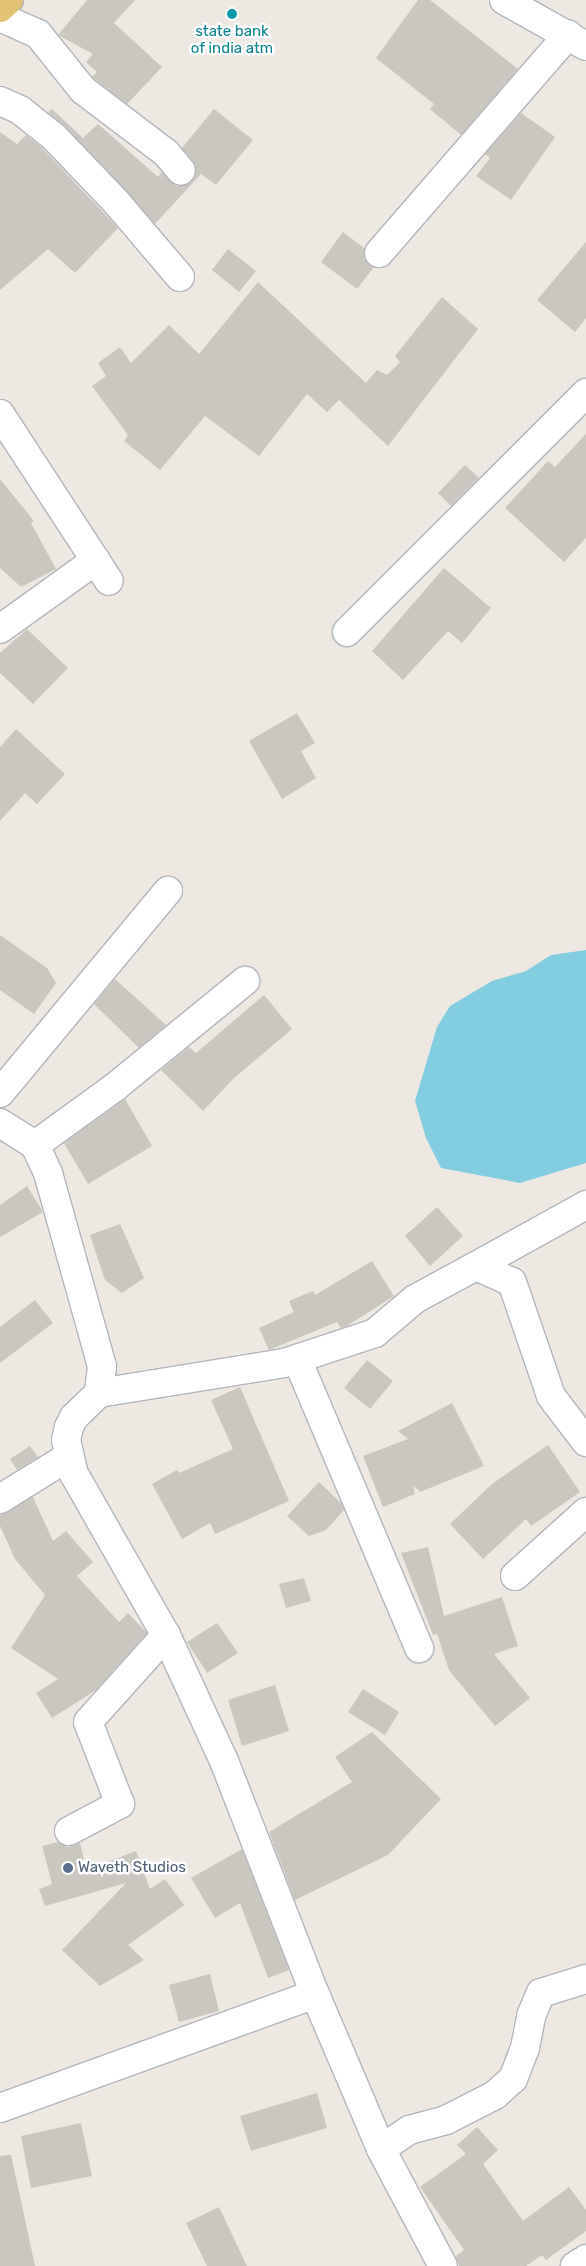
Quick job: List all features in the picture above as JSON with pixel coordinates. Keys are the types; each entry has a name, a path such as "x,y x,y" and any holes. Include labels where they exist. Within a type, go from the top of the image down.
{"main road":[{"path":"0,8 9,0"}],"street":[{"path":"379,253 577,41 504,0"},
{"path":"0,17 38,34 83,90 166,153 181,171"},
{"path":"0,101 20,110 54,137 180,277"},
{"path":"347,632 586,392"},
{"path":"0,414 102,570 0,629"},
{"path":"0,1093 168,891"},
{"path":"35,1145 115,1087 245,981"},
{"path":"0,1123 35,1145 48,1173 102,1367 99,1393"},
{"path":"443,2266 381,2149 315,1994 224,1761 166,1635 74,1474 68,1457 66,1440 74,1417 99,1393 297,1359 375,1333 415,1299 586,1205"},
{"path":"476,1266 512,1282 551,1396 586,1442"},
{"path":"297,1359 418,1648"},
{"path":"0,1499 68,1457"},
{"path":"515,1576 586,1512"},
{"path":"70,1831 120,1804 88,1722 166,1635"},
{"path":"381,2149 409,2130 446,2120 495,2095 513,2079 525,2048 530,2016 541,1993 586,1979"},
{"path":"0,2108 315,1994"},
{"path":"575,2266 586,2258"}],"water":[{"path":"586,950 586,1163 520,1183 441,1168 426,1138 415,1101 437,1027 450,1006 492,981 526,971 551,955"}],"building":[{"path":"87,0 135,0 114,23 162,67 127,104 92,77 97,72 86,62 93,54 58,35"},
{"path":"418,0 430,0 518,69 461,135 430,109 434,104 376,58"},
{"path":"52,109 83,138 98,124 158,177 162,172 176,186 191,183 195,177 193,161 182,148 214,109 253,140 216,185 201,174 155,224 65,126 48,112"},
{"path":"521,113 555,137 511,200 476,176 490,158 485,154"},
{"path":"0,132 17,144 26,135 43,149 118,228 75,273 48,249 0,290"},
{"path":"343,232 364,248 364,259 374,267 357,289 321,262"},
{"path":"586,242 586,318 575,332 537,300"},
{"path":"228,249 256,271 239,292 212,270"},
{"path":"258,282 366,383 377,370 387,375 400,362 395,356 442,297 478,329 388,446 339,400 327,412 307,394 259,456 205,416 160,470 124,441 128,435 92,386 106,376 98,363 120,347 131,363 169,325 199,354"},
{"path":"586,434 586,538 564,562 505,508 548,461 555,467"},
{"path":"465,465 479,478 451,506 438,493"},
{"path":"0,479 34,521 31,523 56,569 21,587 0,568"},
{"path":"444,568 491,608 462,643 448,631 403,680 372,651"},
{"path":"27,629 68,668 33,704 0,673 0,653"},
{"path":"297,713 315,743 301,751 316,778 282,799 249,741"},
{"path":"16,729 65,774 37,804 25,793 0,821 0,747"},
{"path":"0,935 47,968 56,983 34,1014 0,990"},
{"path":"115,979 166,1025 139,1048 94,1004"},
{"path":"264,995 292,1029 233,1079 203,1111 161,1070 189,1047 196,1053"},
{"path":"125,1099 152,1146 88,1184 64,1143"},
{"path":"27,1186 43,1212 0,1237 0,1205"},
{"path":"437,1207 463,1236 430,1266 405,1236"},
{"path":"120,1224 144,1278 122,1293 105,1280 90,1235"},
{"path":"372,1261 394,1296 347,1326 341,1328 337,1322 269,1350 259,1328 294,1312 289,1301 313,1291 315,1295"},
{"path":"35,1300 53,1323 0,1363 0,1327"},
{"path":"367,1360 393,1381 370,1409 344,1388"},
{"path":"240,1387 289,1501 215,1534 210,1523 182,1539 152,1484 177,1470 179,1473 233,1449 211,1400"},
{"path":"452,1403 484,1466 420,1492 413,1485 415,1494 383,1507 363,1456 408,1439 398,1431"},
{"path":"548,1445 580,1492 531,1526 526,1519 483,1559 450,1524 492,1484"},
{"path":"30,1446 38,1457 17,1470 10,1459"},
{"path":"319,1482 341,1503 344,1510 326,1530 309,1536 287,1516"},
{"path":"33,1497 53,1541 66,1531 93,1562 77,1576 119,1622 128,1613 147,1633 96,1690 52,1718 36,1693 58,1679 11,1648 45,1595 15,1559 0,1526 0,1515"},
{"path":"428,1547 444,1616 502,1597 518,1646 494,1654 530,1698 495,1726 449,1670 437,1634 433,1635 401,1553"},
{"path":"304,1578 311,1601 286,1608 279,1584"},
{"path":"217,1623 238,1653 207,1673 187,1642"},
{"path":"275,1685 289,1731 242,1746 228,1700"},
{"path":"363,1689 399,1712 385,1735 348,1712"},
{"path":"372,1732 441,1799 388,1855 295,1900 269,1832 352,1782 335,1757"},
{"path":"58,1842 68,1847 80,1843 87,1870 136,1851 150,1889 165,1879 184,1905 128,1945 144,1960 100,1986 62,1950 126,1883 45,1906 39,1889 52,1884 42,1846"},
{"path":"242,1849 289,1970 268,1978 240,1903 215,1918 191,1878"},
{"path":"210,1974 219,2011 179,2022 169,1985"},
{"path":"317,2093 327,2128 251,2151 240,2116"},
{"path":"81,2123 92,2176 31,2188 21,2136"},
{"path":"477,2127 498,2150 483,2164 523,2221 569,2187 586,2210 586,2231 546,2260 542,2255 526,2266 459,2266 456,2256 464,2250 420,2187 466,2154 457,2145"},
{"path":"11,2155 35,2266 0,2266 0,2156"},
{"path":"219,2207 247,2266 207,2266 186,2223"}],"place":[{"name":"state bank of india atm","path":"232,14"},
{"name":"Waveth Studios","path":"68,1868"}]}
